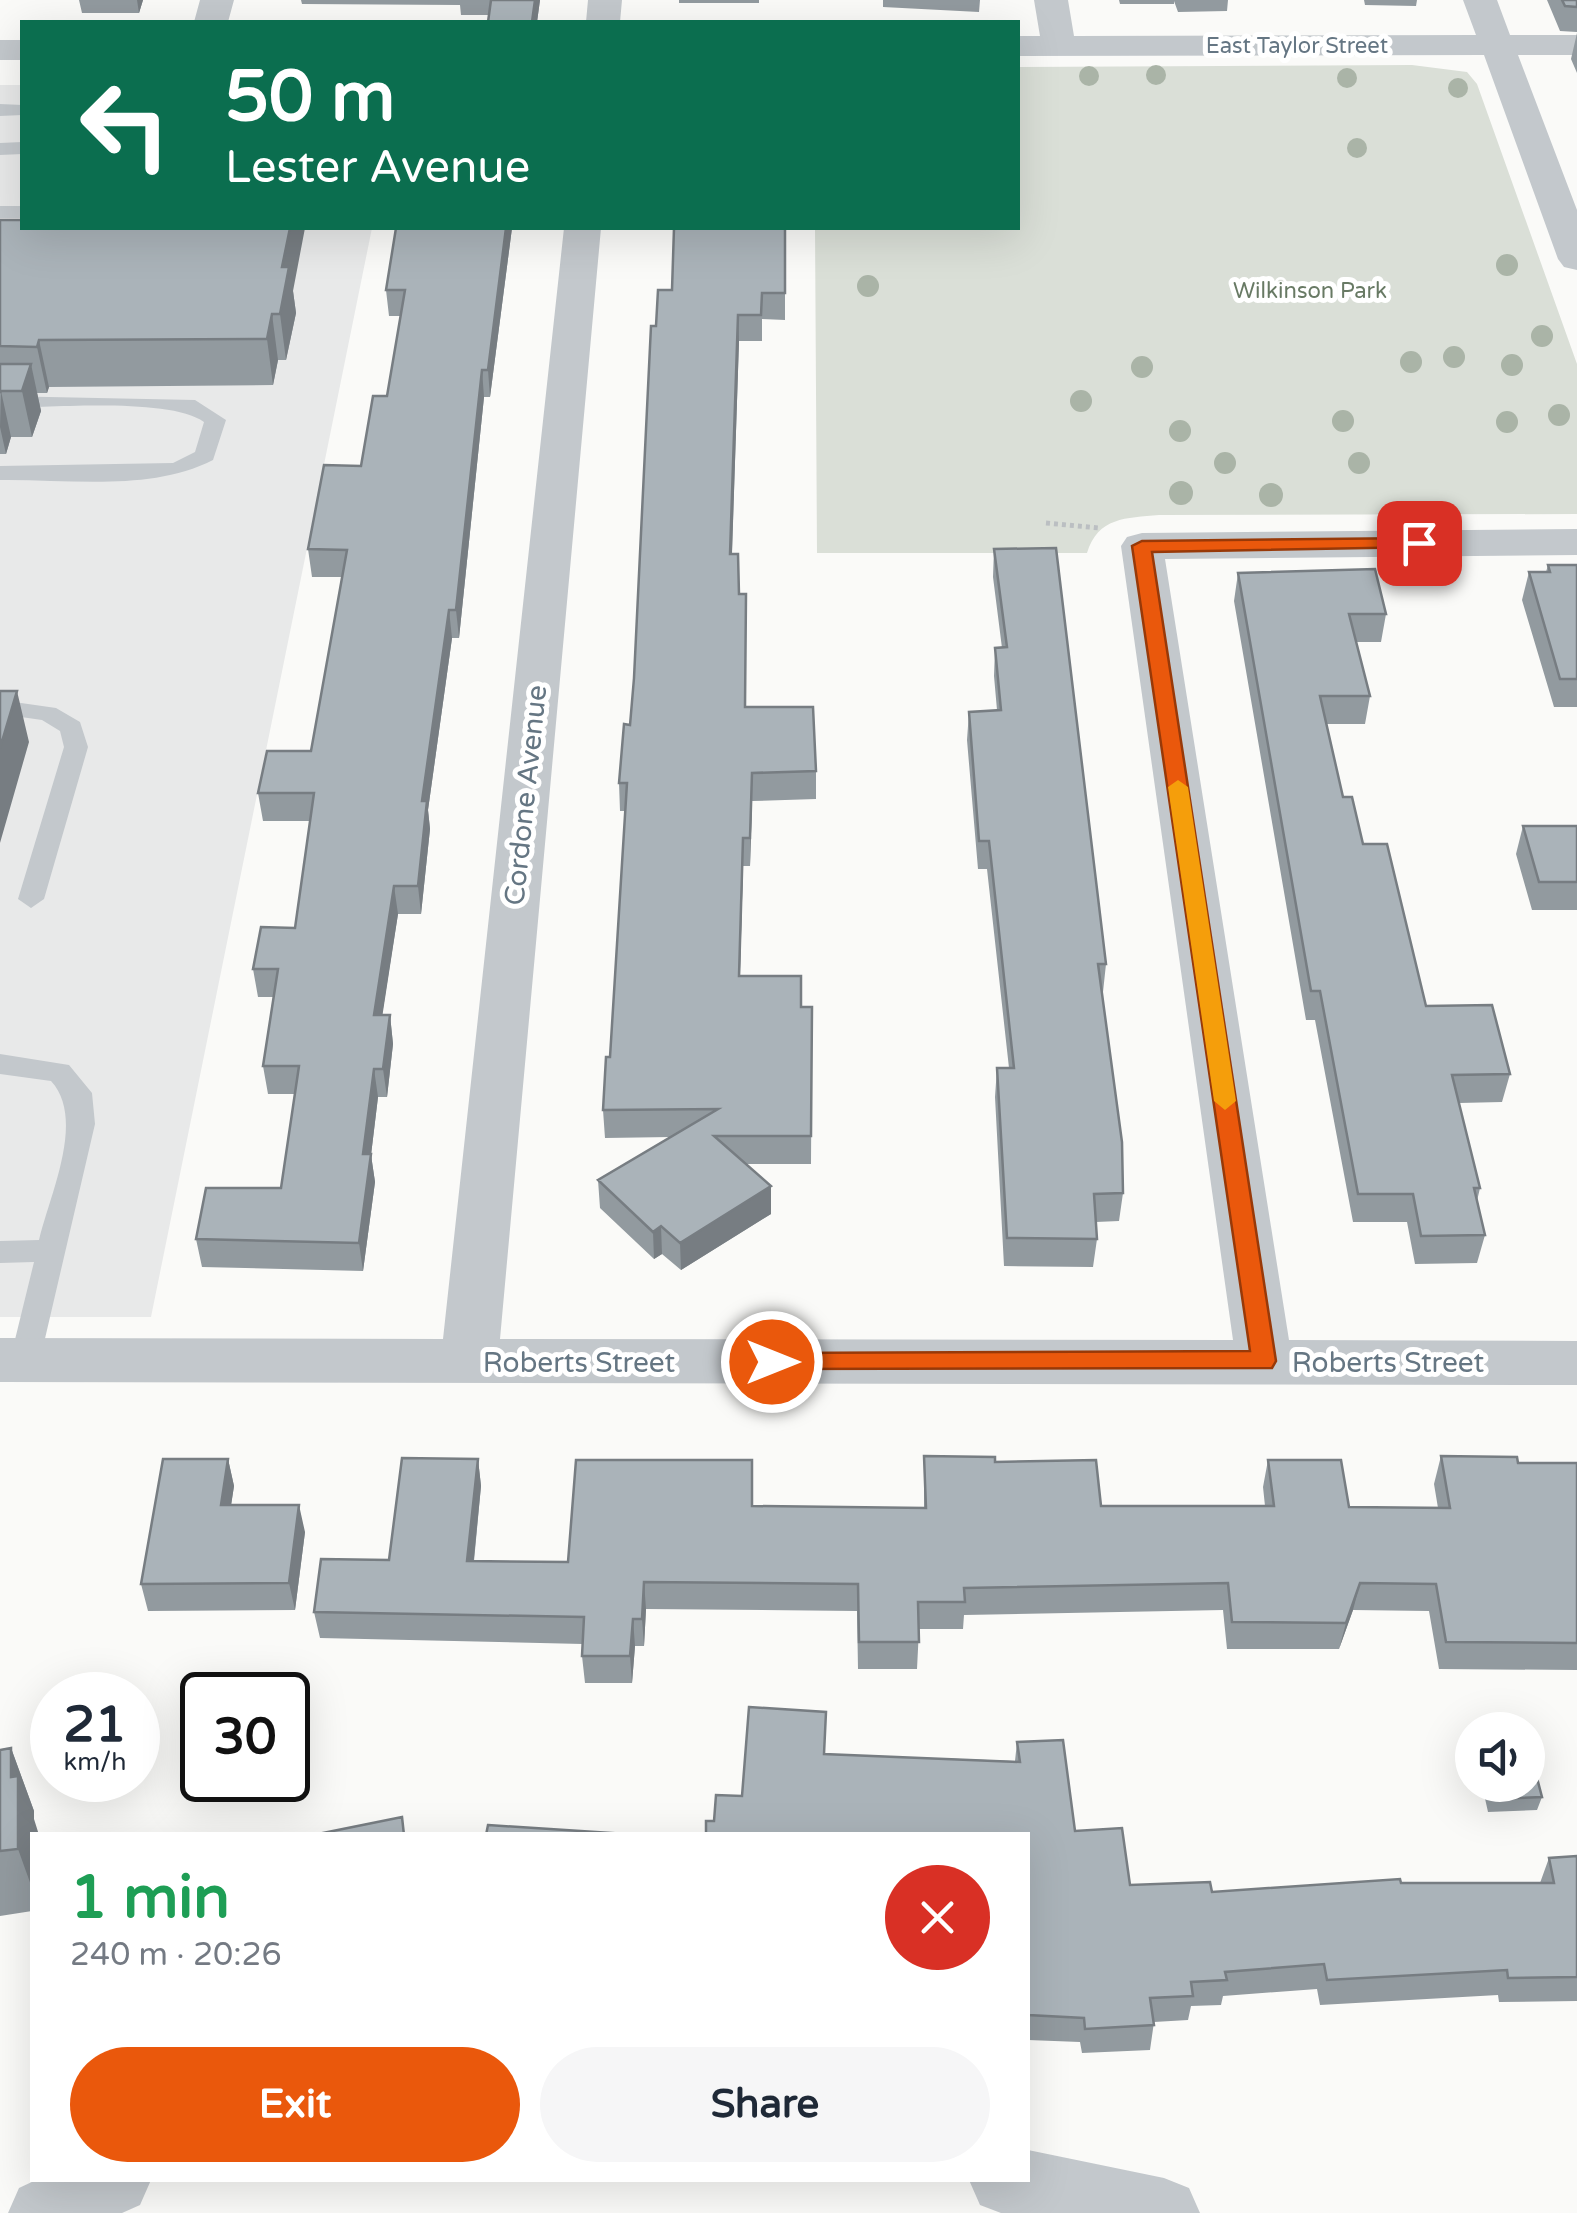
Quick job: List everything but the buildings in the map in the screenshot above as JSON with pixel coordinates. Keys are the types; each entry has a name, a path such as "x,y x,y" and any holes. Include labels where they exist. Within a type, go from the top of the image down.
{"street":[{"path":"1051,0 1058,46"},
{"path":"1480,0 1577,259"},
{"name":"East Taylor Street","path":"1020,46 1577,45"},
{"name":"Cordone Avenue","path":"469,1362 582,230"},
{"path":"1264,1361 1126,538 1577,542"},
{"name":"Roberts Street","path":"12,1360 1577,1363"},
{"path":"44,2213 112,2182"},
{"path":"1015,2182 1164,2213"}],"lane":[{"path":"0,402 158,402 195,406 215,420 204,455 178,469 0,472"},
{"path":"0,707 48,713 71,727 76,747 31,899"},
{"path":"0,1064 59,1072 78,1092 81,1124 51,1251 12,1360"},
{"path":"0,1252 51,1251"}],"path":[{"path":"1046,523 1126,538"}],"shaded area":[{"path":"0,85 20,85 20,230 372,230 151,1317 0,1317"}],"green space":[{"name":"Wilkinson Park","path":"1412,65 1467,72 1477,84 1577,364 1577,514 1159,515 1106,526 1098,532 1087,553 817,553 815,230 1020,230 1020,67"}],"slow traffic":[{"path":"1178,787 1225,1101"}],"route":[{"path":"772,1362 1264,1361 1142,546 1419,543"}]}
